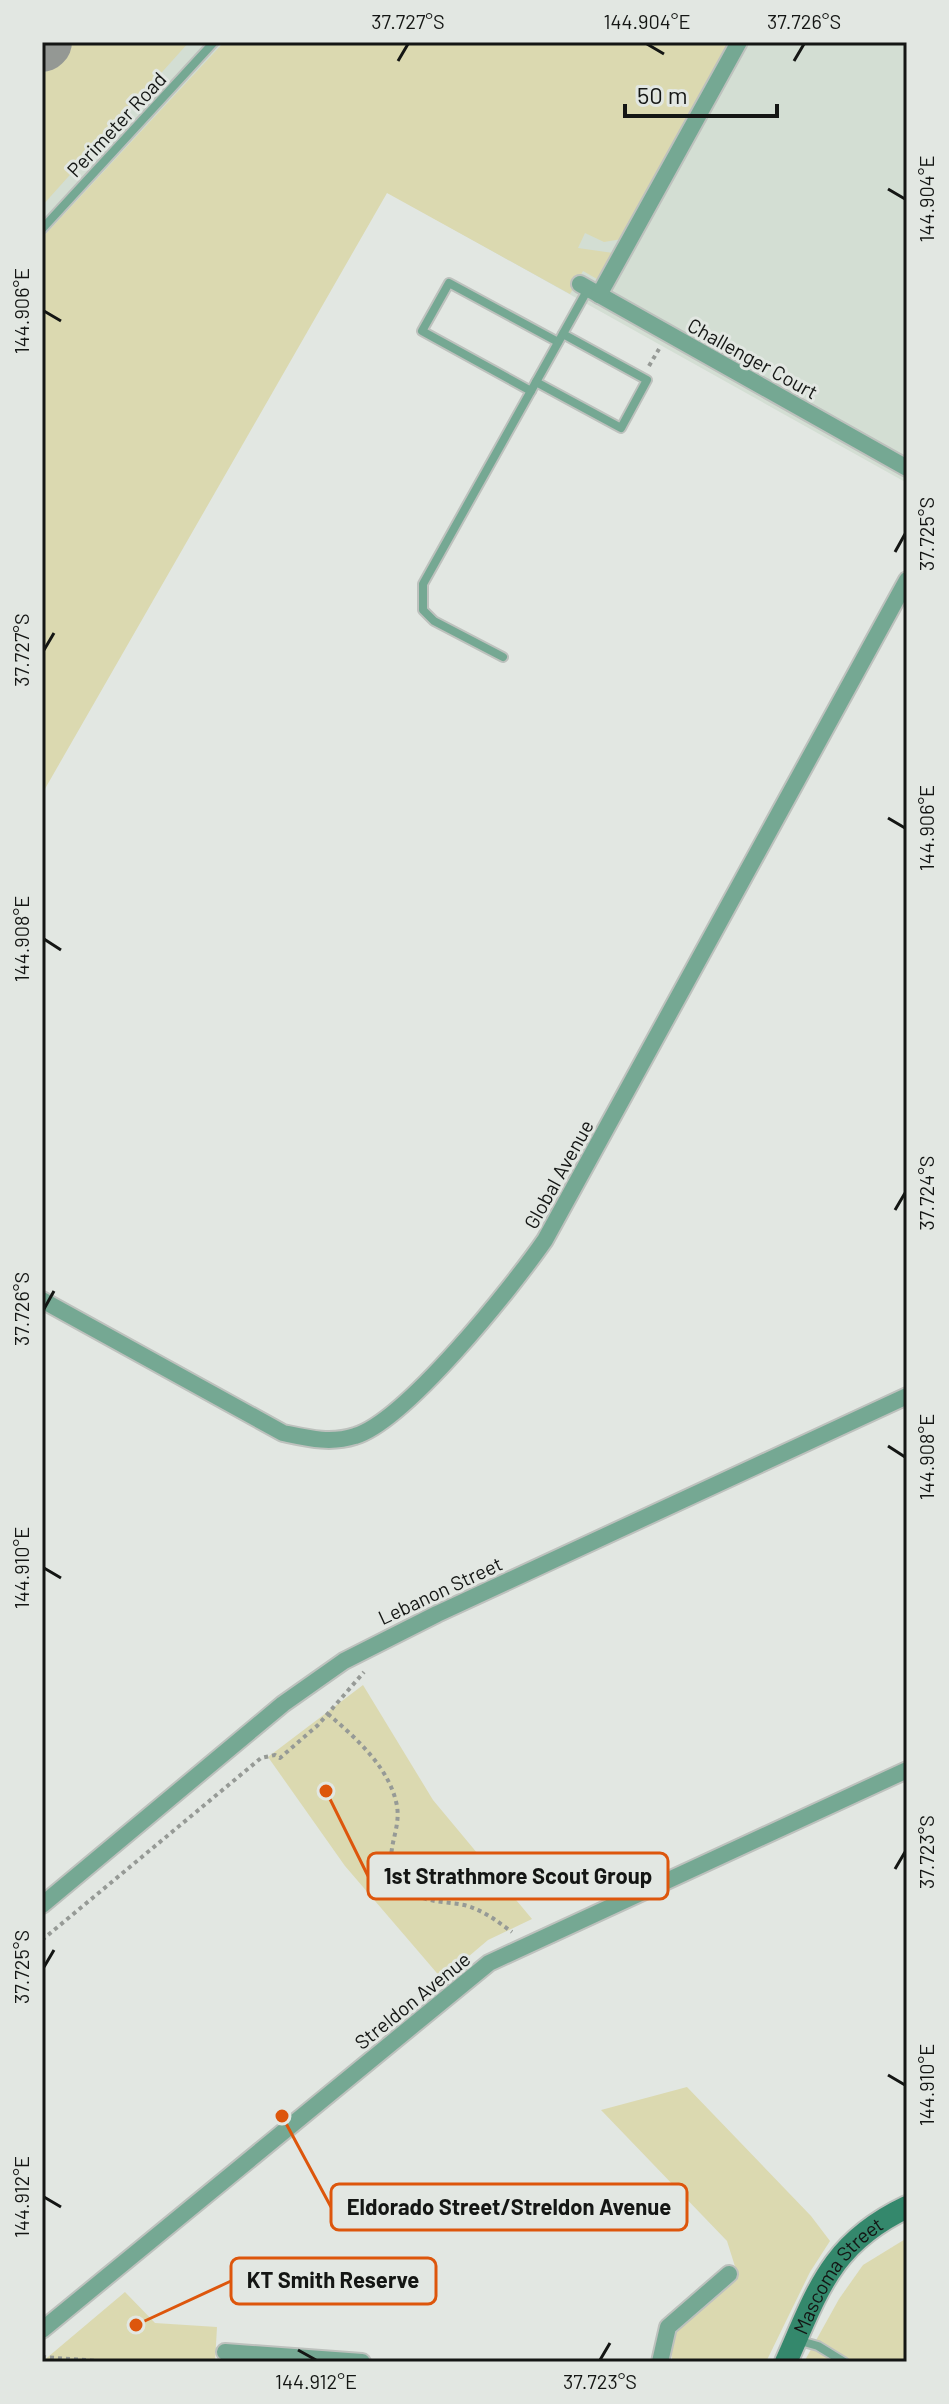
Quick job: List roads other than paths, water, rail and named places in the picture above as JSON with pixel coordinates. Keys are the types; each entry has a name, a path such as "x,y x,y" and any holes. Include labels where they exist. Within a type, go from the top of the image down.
{"main road":[{"name":"Mascoma Street","path":"786,2362 815,2297 841,2253 872,2226 907,2207"}],"street":[{"path":"589,289 739,42"},
{"name":"Challenger Court","path":"589,289 907,468"},
{"name":"Global Avenue","path":"42,1300 283,1433 318,1441 356,1436 393,1414 509,1292 545,1240 907,580"},
{"name":"Lebanon Street","path":"42,1905 283,1704 354,1655 907,1396"},
{"name":"Streldon Avenue","path":"42,2330 489,1963 907,1770"},
{"path":"660,2362 668,2327 729,2274"},
{"path":"225,2352 362,2362"}],"lane":[{"name":"Perimeter Road","path":"42,229 214,42"},
{"path":"449,283 560,338 647,380 621,428 422,331 449,283"},
{"path":"503,657 434,621 423,610 423,584 589,289"},
{"path":"796,2340 818,2346 844,2362"}],"place":[{"name":"1st Strathmore Scout Group","path":"326,1791"},
{"name":"Eldorado Street/Streldon Avenue","path":"282,2116"},
{"name":"KT Smith Reserve","path":"136,2325"}]}
